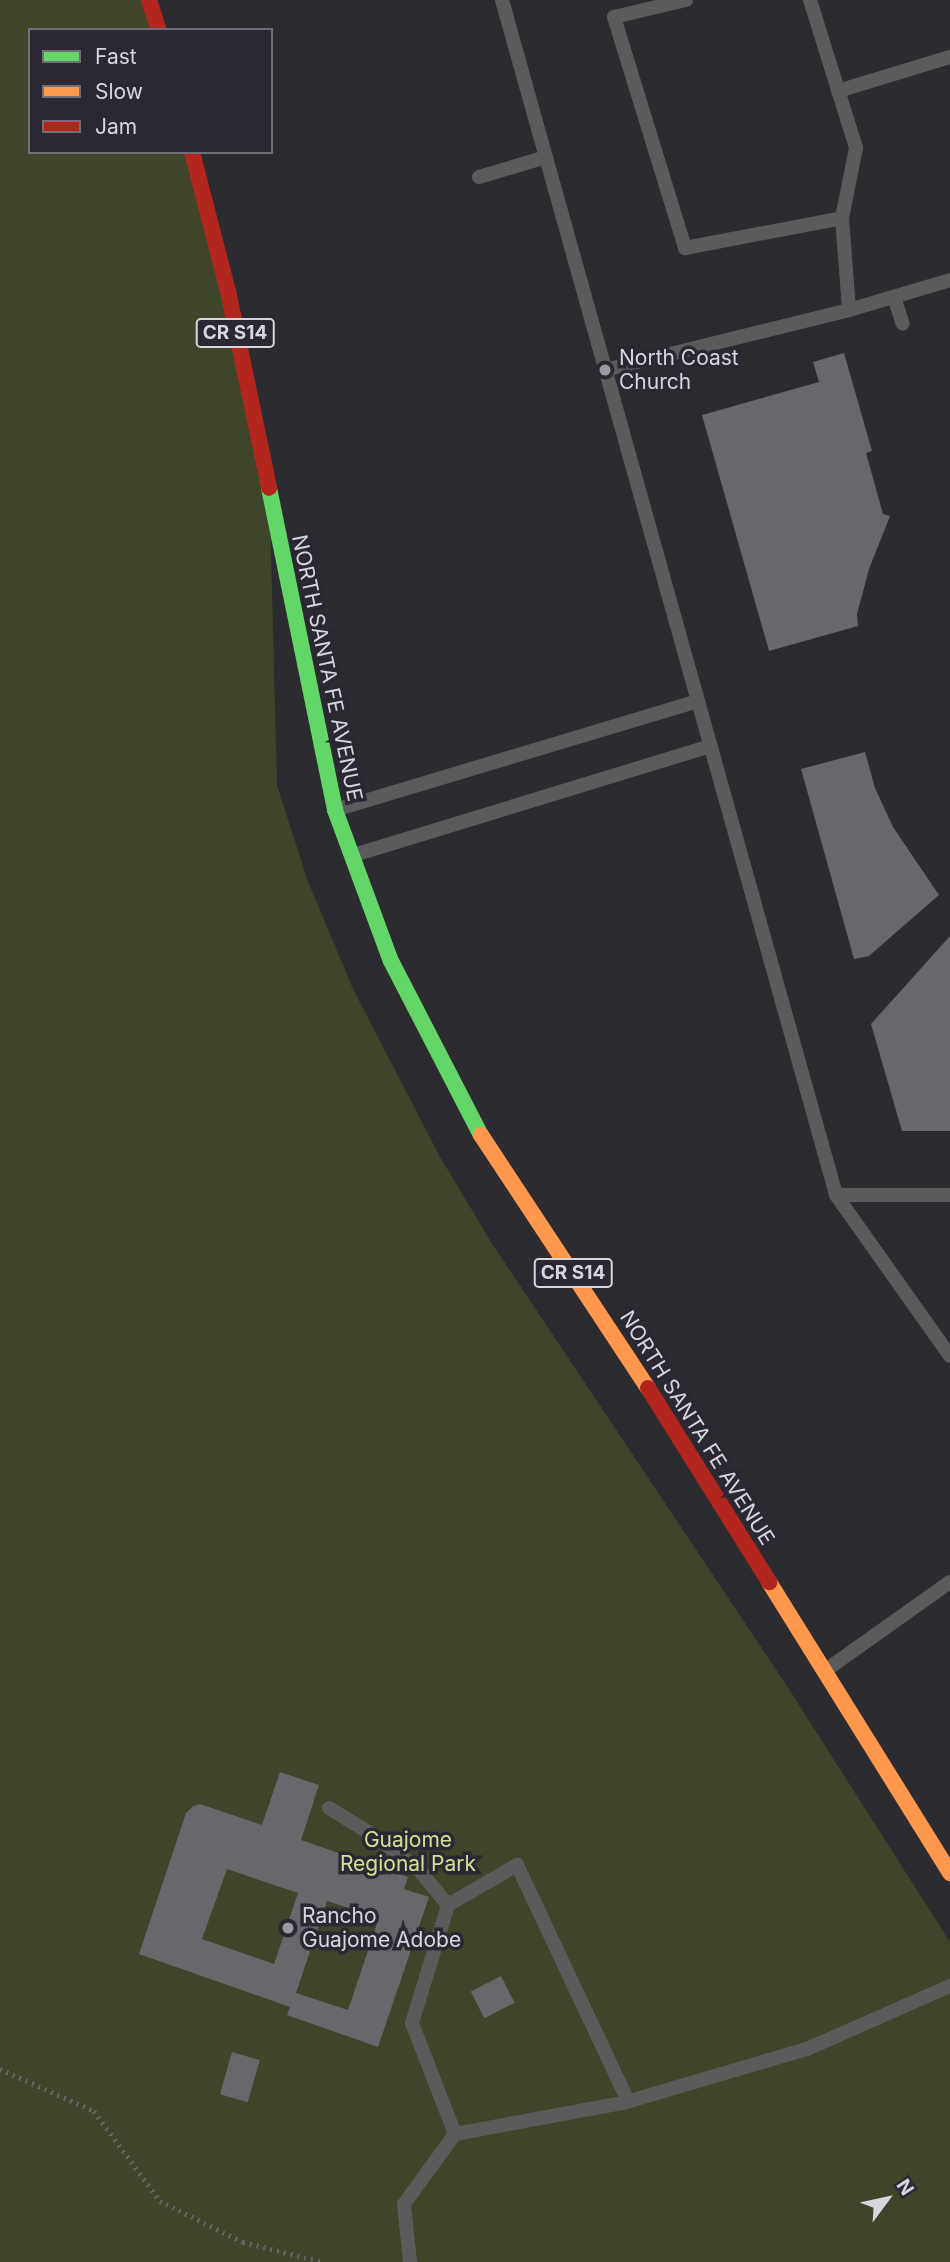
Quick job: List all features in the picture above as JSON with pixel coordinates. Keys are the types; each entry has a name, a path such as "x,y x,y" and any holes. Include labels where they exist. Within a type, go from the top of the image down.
{"main road":[{"path":"149,0 158,28"},
{"name":"NORTH SANTA FE AVENUE","path":"192,154 228,291 335,810 354,855 391,961 477,1129 599,1310 950,1873"}],"lane":[{"path":"502,0 836,1195 950,1356"},
{"path":"686,0 614,17 685,248 842,218"},
{"path":"810,0 856,148 842,218 849,310"},
{"path":"838,91 950,57"},
{"path":"479,177 546,157"},
{"path":"605,370 849,310 950,280"},
{"path":"894,297 903,324"},
{"path":"335,810 698,701"},
{"path":"354,855 711,746"},
{"path":"836,1195 950,1195"},
{"path":"825,1671 950,1582"},
{"path":"330,1808 373,1835 419,1870 448,1905"},
{"path":"455,2134 412,2023 448,1905 517,1865 628,2101"},
{"path":"410,2262 404,2204 455,2134 628,2101 807,2049 950,1986"}],"path":[{"path":"0,2069 94,2111 160,2201 243,2242 324,2262"}],"green space":[{"name":"Guajome Regional Park","path":"0,0 148,0 158,28 28,28 28,154 195,154 270,516 277,785 307,879 353,989 439,1155 491,1242 787,1686 950,1942 950,2262 0,2262"}],"building":[{"path":"844,353 872,451 866,453 883,514 890,516 869,569 857,614 858,626 769,651 702,415 819,382 813,362"},
{"path":"865,752 875,788 893,827 939,895 869,956 854,959 801,769"},
{"path":"950,936 950,1131 902,1131 871,1024"},
{"path":"280,1772 319,1785 301,1840 408,1877 404,1889 429,1897 378,2047 287,2015 290,2007 139,1954 186,1813 193,1806 200,1804 262,1825","holes":["227,1869 298,1893 274,1964 202,1939","327,1901 379,1918 348,2010 296,1993"]},
{"path":"501,1976 515,2003 484,2018 471,1991"},
{"path":"232,2052 260,2060 248,2102 220,2094"}],"traffic: fast":[{"path":"269,488 335,810 391,961 481,1135"}],"traffic: slow":[{"path":"481,1135 648,1388"},
{"path":"769,1582 950,1873"}],"traffic: jam":[{"path":"149,0 158,28"},
{"path":"193,154 228,291 269,488"},
{"path":"648,1388 769,1582"}],"place":[{"name":"North Coast Church","path":"605,370"},
{"name":"Rancho Guajome Adobe","path":"288,1928"}]}
